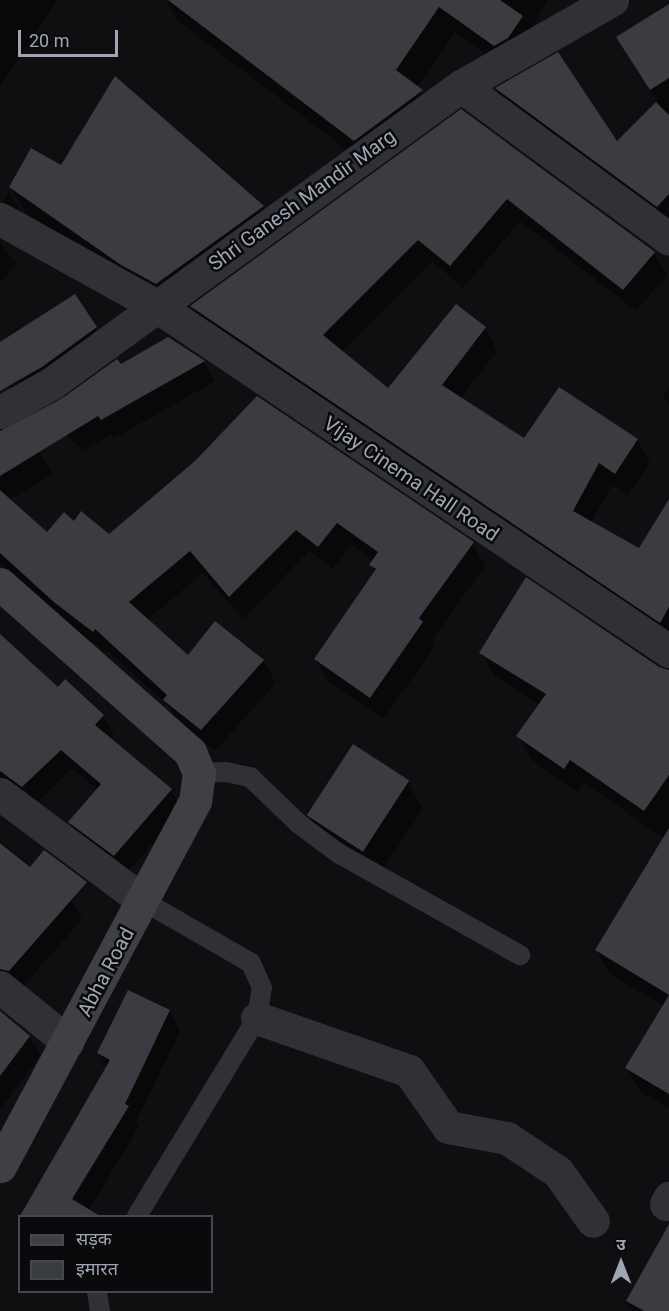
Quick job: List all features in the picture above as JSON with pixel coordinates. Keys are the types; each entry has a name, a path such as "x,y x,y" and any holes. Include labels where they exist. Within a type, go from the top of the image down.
{"street":[{"name":"Shri Ganesh Mandir Marg","path":"0,412 52,383 155,305 461,86 612,0"},
{"path":"461,86 669,239"},
{"name":"Vijay Cinema Hall Road","path":"0,219 155,305 669,651"},
{"path":"0,584 190,752 199,773"},
{"name":"Abha Road","path":"0,1166 145,902 195,801 199,773"},
{"path":"0,794 145,902"},
{"path":"0,987 68,1042"},
{"path":"257,1018 409,1071 448,1127 507,1138 558,1172 592,1221"}],"lane":[{"path":"199,773 226,772 250,777 299,824 338,853 520,955"},
{"path":"137,1215 257,1018 262,988 251,963 145,902"},
{"path":"97,1293 100,1311"}],"building":[{"path":"168,0 500,0 523,16 508,38 494,46 439,7 396,70 423,90 354,141"},
{"path":"669,4 669,78 650,90 616,37"},
{"path":"558,52 617,141 656,102 669,115 669,194 657,207 495,88"},
{"path":"115,76 264,206 156,284 121,265 9,187 31,148 61,165"},
{"path":"461,109 655,252 623,290 507,199 450,266 418,240 323,335 388,388 456,304 486,327 442,385 524,438 559,387 638,439 615,474 599,463 573,511 639,548 669,499 669,607 660,623 190,306"},
{"path":"75,294 97,327 42,367 0,391 0,342"},
{"path":"168,337 205,361 101,420 98,416 0,476 0,431 61,399 117,359 121,364"},
{"path":"257,396 474,542 419,618 423,622 370,698 314,659 376,569 369,565 378,552 337,523 318,547 296,530 229,597 190,551 129,602 188,655 215,621 264,660 201,730 163,700 167,695 95,629 93,632 55,603 0,553 0,490 47,532 64,512 74,521 81,511 109,534 195,461"},
{"path":"526,577 659,667 669,670 669,775 644,811 570,760 564,769 516,736 546,694 479,653"},
{"path":"0,634 58,687 65,679 104,715 95,725 172,789 114,856 68,822 101,784 61,750 22,787 0,771"},
{"path":"353,744 409,780 363,852 307,815"},
{"path":"669,828 669,995 595,950"},
{"path":"0,843 30,867 44,850 87,882 9,971 0,969"},
{"path":"128,990 170,1010 125,1104 129,1106 72,1199 98,1215 21,1215 110,1060 97,1053"},
{"path":"669,995 669,1094 625,1068"},
{"path":"0,1011 30,1036 0,1076"},
{"path":"669,1224 669,1311 644,1311 626,1301"}]}
